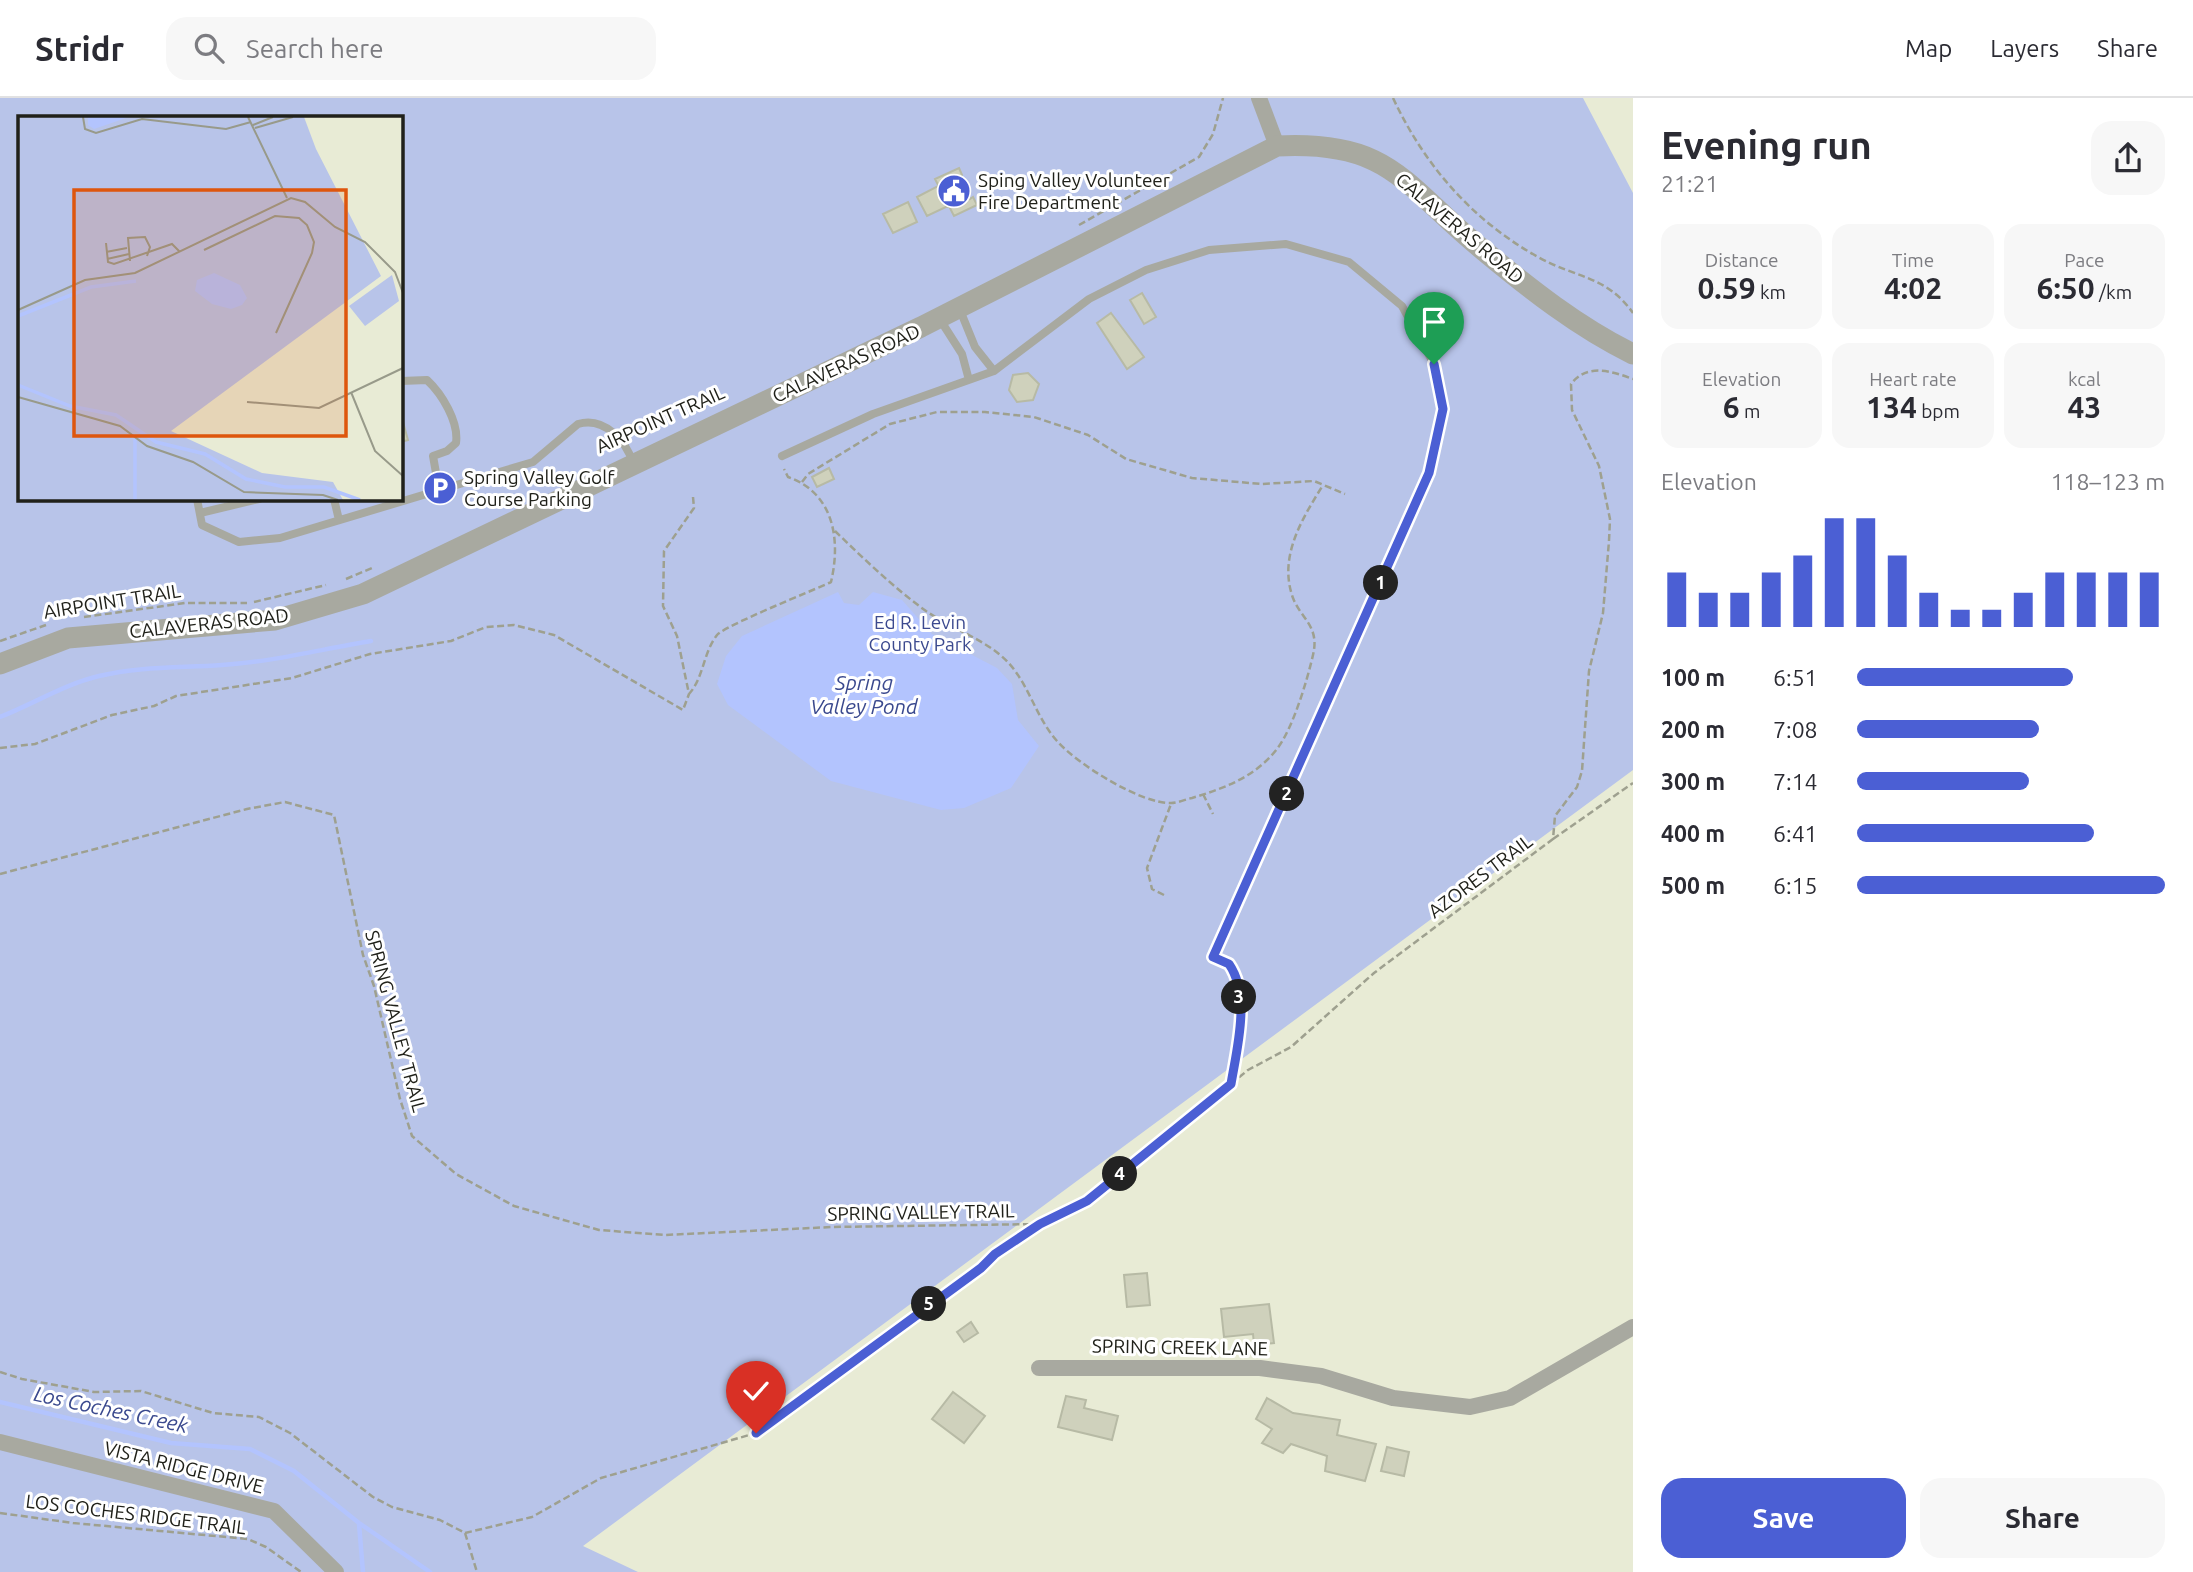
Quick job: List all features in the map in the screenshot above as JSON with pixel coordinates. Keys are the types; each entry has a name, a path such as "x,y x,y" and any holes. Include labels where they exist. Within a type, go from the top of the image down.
{"street":[{"path":"1259,98 1277,146"},
{"name":"CALAVERAS ROAD","path":"0,664 68,638 275,620 363,594 939,318 1277,146 1330,145 1371,158 1390,168 1411,182 1481,249 1567,315 1633,354"},
{"name":"SPRING CREEK LANE","path":"1039,1367 1260,1367 1321,1376 1393,1398 1470,1407 1510,1398 1633,1327"},
{"name":"VISTA RIDGE DRIVE","path":"0,1442 274,1511 336,1572"}],"lane":[{"path":"782,456 873,414 994,371 1089,299 1146,270 1209,250 1286,244 1349,262 1402,306 1434,364 1443,409 1429,473 1213,957"},
{"path":"959,308 975,347 994,371"},
{"path":"939,318 962,354 969,380"},
{"path":"402,381 427,380 436,388 454,421 456,443 447,451 433,456 439,490"},
{"path":"197,500 202,525 239,542 279,538 533,462 578,424 587,421 607,428 628,447 633,463"},
{"path":"200,513 255,500"},
{"path":"334,500 339,520"}],"path":[{"path":"1070,229 1199,157 1213,134 1223,98"},
{"path":"1392,98 1425,157 1462,200 1531,253 1602,283 1618,293 1633,313"},
{"name":"AZORES TRAIL","path":"465,1533 532,1517 601,1478 756,1433 981,1268 995,1254 1040,1224 1087,1201 1248,1070 1291,1047 1374,973 1553,839 1555,816 1577,787 1582,771 1589,671 1603,614 1610,519 1599,466 1572,410 1571,384 1578,376 1591,370 1604,370 1632,379"},
{"path":"802,482 808,474 890,424 937,412 985,412 1034,417 1088,435 1126,459 1192,478 1262,484 1314,481 1345,494"},
{"path":"0,748 35,744 112,715 154,706 176,696 292,678 370,654 451,641 486,626 514,625 554,635 683,710 689,694 696,686 706,652 719,633 831,582 837,556 835,530 822,503 802,482 788,477 783,467"},
{"path":"835,530 925,610 999,653 1021,676 1046,727 1081,762 1118,787 1171,804 1223,789 1257,771 1279,747 1296,707 1314,652 1311,622 1293,599 1288,568 1294,534 1323,485"},
{"path":"689,694 677,636 663,606 664,551 694,508 693,497"},
{"path":"341,581 378,566"},
{"name":"AIRPOINT TRAIL","path":"76,619 185,603 252,603 328,584"},
{"name":"AIRPOINT TRAIL","path":"0,641 29,629 52,624"},
{"path":"1553,839 1633,783"},
{"path":"1203,794 1213,814"},
{"name":"SPRING VALLEY TRAIL","path":"0,874 105,844 285,802 334,815 363,955 374,986 400,1099 412,1136 456,1174 514,1206 599,1230 665,1235 832,1227 1040,1224"},
{"path":"1164,895 1152,889 1147,868 1171,804"},
{"path":"1213,957 1229,964 1239,988 1240,1036 1231,1084"},
{"path":"0,1372 22,1379 94,1392 141,1391 213,1413 259,1417 290,1433 373,1497 392,1507 440,1520 465,1533 477,1572"},
{"name":"LOS COCHES RIDGE TRAIL","path":"0,1513 73,1523 226,1535 266,1547 301,1572"}],"green space":[{"name":"Ed R. Levin County Park","path":"0,98 1583,98 1633,193 1633,770 583,1546 638,1572 0,1572"}],"water":[{"name":"Spring Valley Pond","path":"838,592 844,603 859,605 873,592 902,600 932,634 997,668 1012,684 1018,720 1039,746 1011,788 964,808 941,810 831,781 728,705 717,684 726,656 742,636"}],"building":[{"name":"Sping Valley Volunteer Fire Department","path":"959,168 962,175 959,177 970,199 973,197 977,205 954,216 935,179"},
{"path":"938,186 948,206 927,216 917,197"},
{"path":"908,202 917,222 893,233 883,214"},
{"path":"1142,293 1156,317 1144,324 1130,300"},
{"path":"1111,313 1144,357 1127,369 1097,323"},
{"path":"1028,373 1039,384 1033,400 1017,402 1009,390 1013,375"},
{"path":"402,419 408,440 402,442"},
{"path":"829,468 834,479 817,487 812,477"},
{"path":"1147,1273 1150,1305 1127,1307 1124,1275"},
{"path":"1269,1304 1274,1343 1254,1345 1253,1334 1224,1337 1221,1309"},
{"path":"971,1322 978,1333 964,1342 957,1332"},
{"path":"953,1392 985,1416 964,1443 932,1419"},
{"path":"1066,1396 1086,1400 1084,1408 1118,1416 1112,1440 1058,1427"},
{"path":"1267,1398 1293,1413 1340,1420 1337,1435 1376,1444 1365,1481 1325,1471 1327,1456 1291,1444 1283,1453 1262,1443 1272,1429 1256,1419"},
{"path":"1387,1447 1409,1452 1404,1476 1381,1471"}],"waterway":[{"path":"0,717 74,684 99,676 145,669 241,663 371,641"},
{"name":"Los Coches Creek","path":"0,1402 171,1443 250,1449 294,1471 359,1523 430,1572"},
{"path":"359,1524 363,1572"}],"place":[{"name":"Sping Valley Volunteer Fire Department","path":"954,191"},
{"name":"Spring Valley Golf Course Parking","path":"440,488"}],"route":[{"path":"756,1433 981,1268 995,1254 1040,1224 1087,1201 1231,1084 1240,1036 1239,988 1229,964 1213,957 1429,473 1443,409 1434,364"}]}
